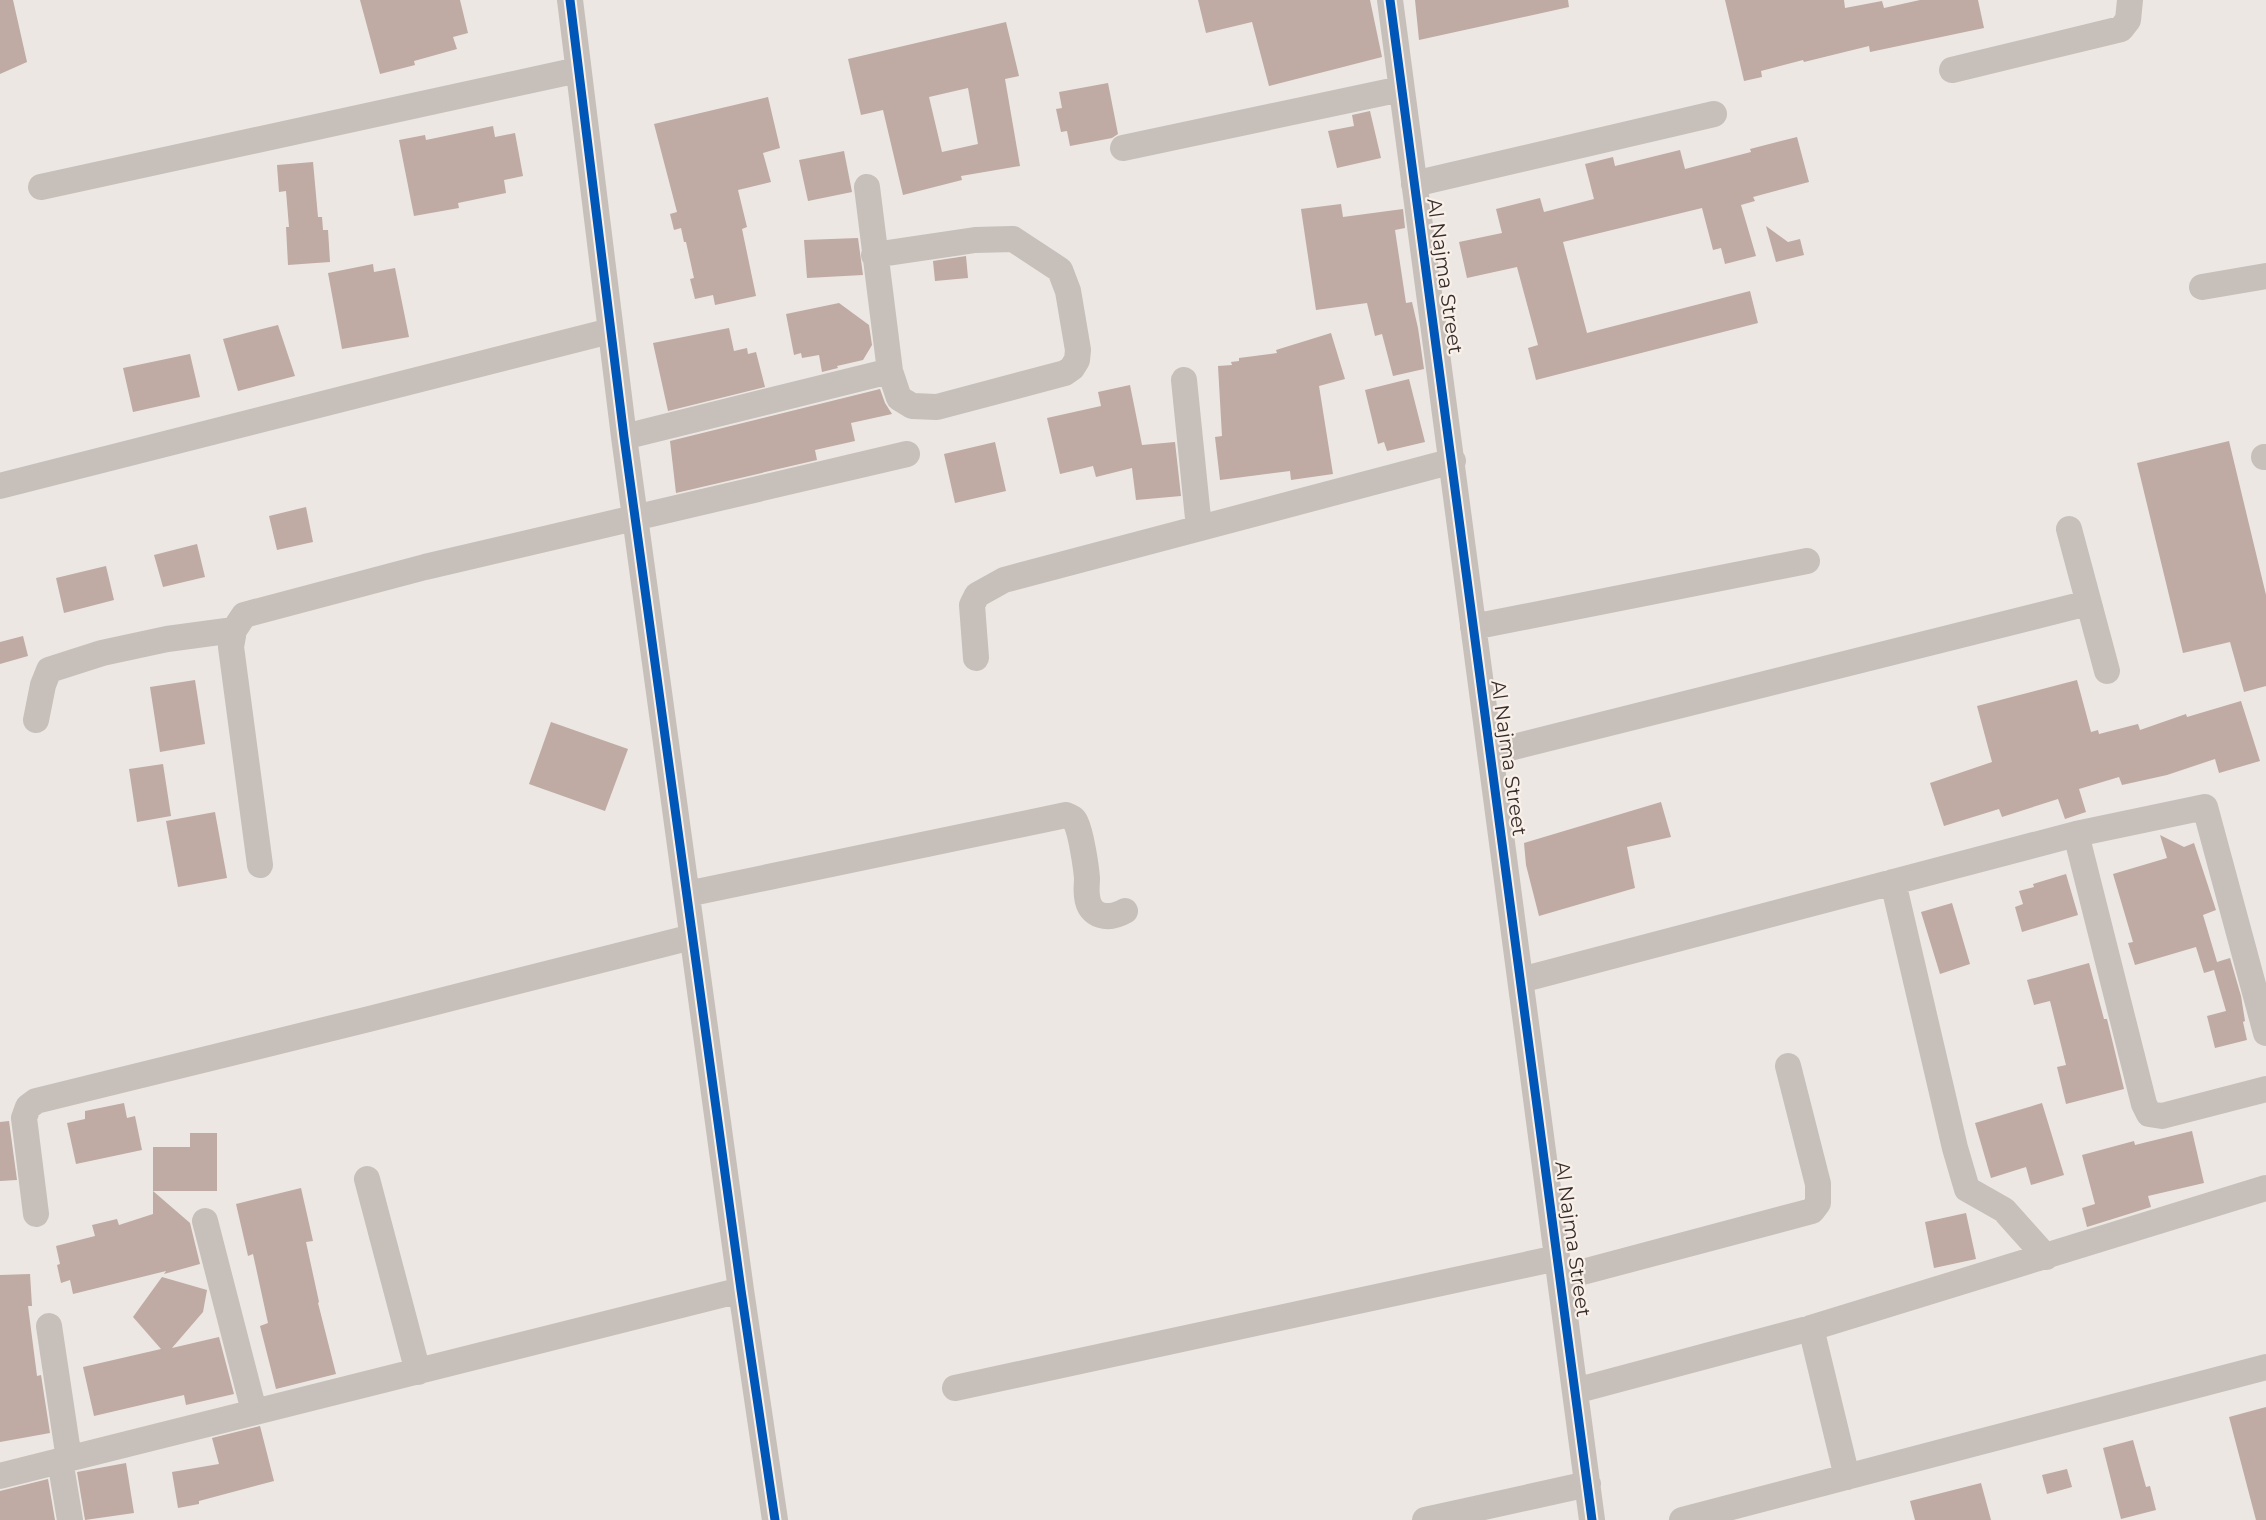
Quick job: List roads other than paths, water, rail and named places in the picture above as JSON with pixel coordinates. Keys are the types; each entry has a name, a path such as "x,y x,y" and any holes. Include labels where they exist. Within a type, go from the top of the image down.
{"street":[{"path":"570,0 624,436 741,1290 775,1520"},
{"name":"Al Najma Street","path":"1390,0 1592,1520"},
{"path":"1952,70 2121,29 2128,20 2130,0"},
{"path":"41,187 578,70"},
{"path":"1124,148 1401,89"},
{"path":"1414,184 1714,114"},
{"path":"867,187 874,255 890,371 899,398 912,406 936,407 1065,373 1077,360 1078,350 1068,291 1060,270 1013,239 975,240 874,255"},
{"path":"2202,287 2266,276"},
{"path":"0,486 610,331"},
{"path":"624,436 890,371"},
{"path":"1184,380 1199,528"},
{"path":"260,865 231,647 234,630 244,615 425,567 906,454"},
{"path":"976,658 972,605 977,595 1004,580 1453,461"},
{"path":"2069,529 2107,671"},
{"path":"1473,627 1807,561"},
{"path":"1490,753 2088,603"},
{"path":"36,720 49,670 102,653 167,639 234,630"},
{"path":"1521,980 2076,834 2205,807 2266,1034"},
{"path":"687,894 1066,815 1072,817 1077,824 1086,868 1089,905 1094,912 1106,917 1125,911"},
{"path":"2076,834 2144,1104 2149,1114 2162,1116 2266,1089"},
{"path":"1893,882 1955,1148 1967,1189 2004,1210 2046,1257"},
{"path":"36,1214 24,1118 28,1107 36,1101 692,937"},
{"path":"955,1388 1559,1268 1812,1211 1818,1203 1818,1184 1788,1066"},
{"path":"367,1179 418,1372"},
{"path":"1575,1391 1811,1328 2266,1188"},
{"path":"204,1221 254,1411"},
{"path":"0,1476 741,1290"},
{"path":"49,1326 70,1520"},
{"path":"1811,1328 1847,1477"},
{"path":"1682,1520 2266,1367"},
{"path":"1425,1520 1588,1484"}]}
